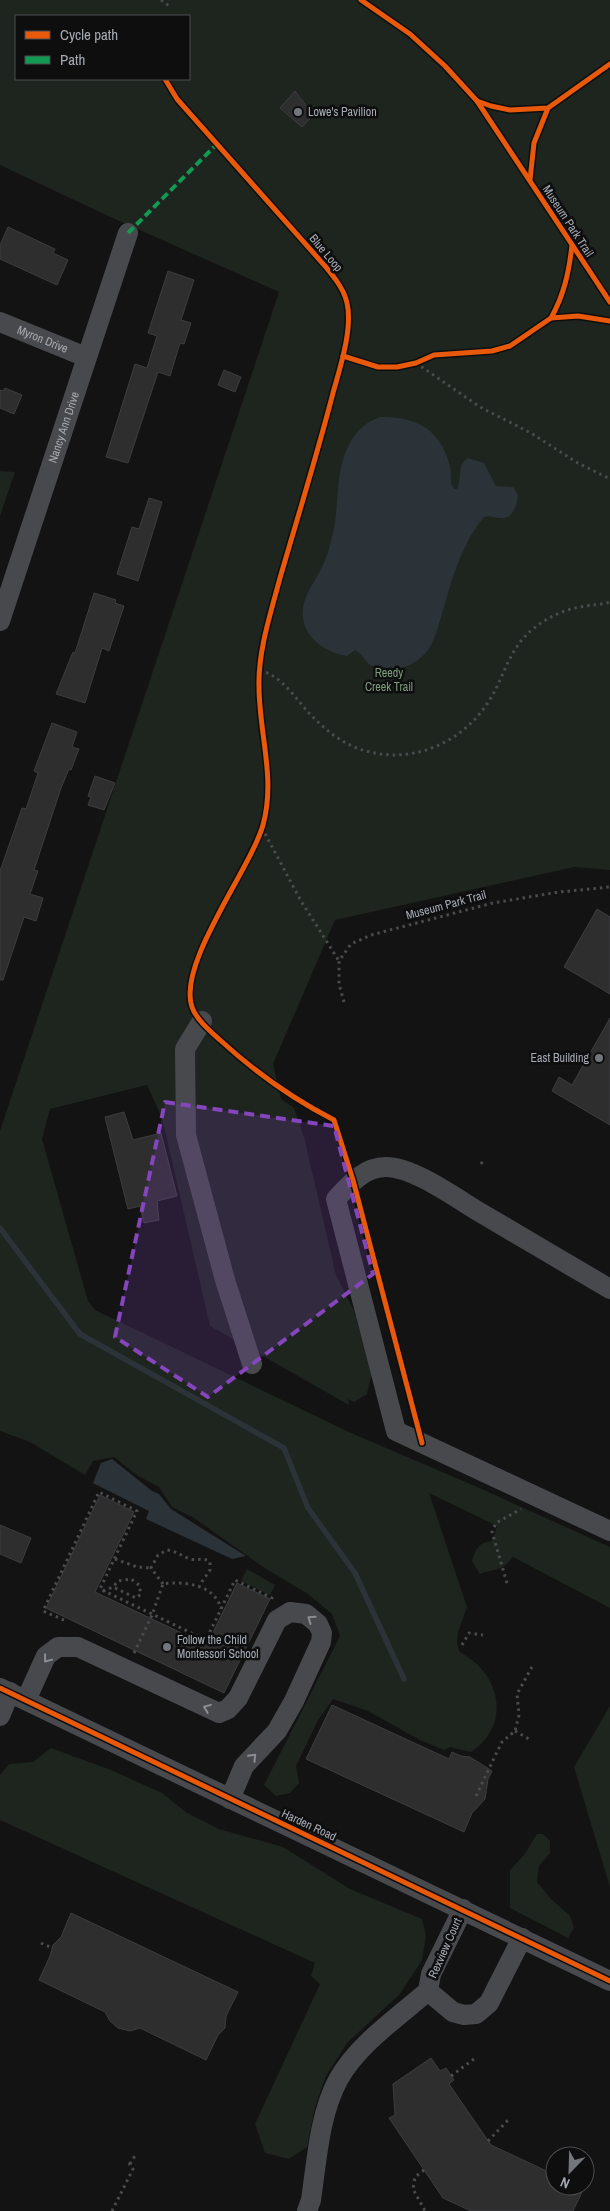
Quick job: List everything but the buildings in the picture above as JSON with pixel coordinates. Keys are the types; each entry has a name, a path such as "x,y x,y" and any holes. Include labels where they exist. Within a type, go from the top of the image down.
{"street":[{"name":"Nancy Ann Drive","path":"0,621 128,233"},
{"name":"Myron Drive","path":"0,322 86,357"},
{"path":"202,1021 185,1050 186,1135 225,1280 252,1364"},
{"path":"610,1289 448,1193 404,1170 384,1167 363,1174 353,1180 336,1199 396,1431 610,1531"},
{"path":"0,1716 12,1693 46,1656 58,1647 78,1647 219,1713 228,1708 238,1698 277,1620 290,1612 306,1614 318,1624 322,1633 316,1656 277,1731 244,1766 230,1799"},
{"name":"Harden Road","path":"12,1693 610,1981"},
{"name":"Rexview Court","path":"463,1909 431,1974 428,1991 453,2012 464,2016 476,2014 489,2003 522,1938"},
{"path":"307,2211 311,2200 323,2124 329,2100 338,2080 350,2062 367,2044 428,1991"}],"path":[{"path":"161,0 168,8 173,0"},
{"path":"407,365 425,359"},
{"path":"416,363 480,407 531,433 576,462 610,479"},
{"path":"260,670 276,677 328,732 342,740 366,751 379,754 421,753 453,738 482,709 490,699 514,652 533,629 566,610 610,602"},
{"path":"259,678 261,663"},
{"path":"259,835 264,819"},
{"path":"262,828 301,901 339,961 339,984 344,1002"},
{"path":"64,1620 43,1610 99,1492 138,1511 100,1590 102,1591"},
{"path":"507,1583 492,1532 496,1523 521,1508 528,1493"},
{"path":"151,1568 158,1555 167,1550 178,1552 190,1559 207,1560 211,1566 199,1586"},
{"path":"114,1559 137,1567 151,1568 163,1584"},
{"path":"102,1591 113,1587 118,1581 131,1579 139,1585 141,1594 136,1598 113,1587"},
{"path":"102,1591 206,1640 235,1580 272,1598 270,1601"},
{"path":"163,1584 199,1586 217,1600 221,1610"},
{"path":"134,1653 152,1615 163,1584"},
{"path":"462,1645 469,1633 483,1635"},
{"path":"476,1796 502,1742 515,1731 519,1715 517,1694 534,1665"},
{"path":"515,1731 528,1739"},
{"path":"41,1943 52,1948"},
{"path":"451,2076 474,2059"},
{"path":"488,2141 510,2118"},
{"path":"130,2164 136,2154"},
{"path":"112,2211 132,2174 133,2169 130,2164 126,2163"},
{"path":"424,2170 415,2177 413,2189 425,2211"}],"highlighted area":[{"path":"165,1102 334,1126 373,1274 208,1397 115,1337"}],"green space":[{"name":"Reedy Creek Trail","path":"0,0 610,0 610,870 574,867 335,920 273,1064 281,1099 294,1108 304,1137 336,1275 354,1311 372,1372 367,1394 354,1402 348,1399 349,1405 210,1326 162,1118 147,1085 50,1109 42,1139 88,1301 95,1310 351,1433 610,1547 610,1608 513,1557 502,1567 480,1574 472,1561 473,1557 481,1545 492,1541 497,1526 429,1493 467,1607 458,1632 457,1642 459,1651 476,1663 487,1676 493,1687 496,1699 497,1711 489,1733 482,1743 471,1752 450,1747 444,1750 420,1740 368,1711 333,1699 318,1720 296,1766 299,1783 290,1793 276,1796 264,1785 340,1636 332,1614 308,1594 263,1567 194,1518 172,1507 159,1487 138,1476 114,1457 93,1461 85,1475 30,1442 0,1431 0,1131 279,292 106,215 0,165"},
{"path":"0,471 15,472 0,516"},
{"path":"247,1569 275,1585 270,1595 241,1581"},
{"path":"610,1706 610,1887 574,1767"},
{"path":"51,1748 111,1770 162,1793 187,1813 219,1829 283,1847 350,1889 422,1919 426,1936 422,1960 400,1994 347,2043 326,2076 315,2107 307,2147 289,2159 265,2153 255,2124 320,1984 311,1976 315,1963 0,1820 0,1775 9,1764 33,1762"},
{"path":"537,1834 543,1834 550,1841 550,1853 539,1866 537,1882 551,1899 570,1916 574,1928 568,1938 510,1908 510,1870 524,1855"}],"shaded area":[{"path":"380,417 405,419 426,428 434,435 441,443 446,454 454,489 457,489 462,464 468,458 484,463 496,486 513,487 518,495 514,511 508,517 484,517 471,535 457,567 430,647 413,663 390,670 374,667 355,650 347,656 319,645 309,634 303,619 304,605 308,592 323,564 334,529 339,477 345,453 357,432 367,423"},
{"path":"112,1459 152,1491 159,1494 171,1509 246,1556 232,1559 146,1519 149,1511 93,1483 101,1463"}],"waterway":[{"path":"0,1228 80,1334 284,1448 308,1508 355,1573 404,1679"}],"marked path":[{"path":"128,233 217,144"}],"cycle path":[{"path":"361,0 410,34 445,66 477,101 491,106 510,110 548,108 610,64"},
{"name":"Blue Loop","path":"166,80 177,99 332,274 344,293 348,313 347,336 342,360 280,578 263,645 259,686 267,773 267,808 256,844 204,942 190,989 192,1007 204,1025 247,1063 274,1084 334,1120 353,1180 422,1443"},
{"name":"Museum Park Trail","path":"477,101 610,302"},
{"path":"530,180 534,143 548,108"},
{"name":"Museum Park Trail","path":"551,318 565,283 572,245"},
{"path":"343,356 378,367 397,367 416,363 434,355 492,351 510,346 551,318 578,316 610,321"},
{"path":"0,1688 610,1981"}],"place":[{"name":"Lowe's Pavilion","path":"298,112"},
{"name":"East Building","path":"599,1058"},
{"name":"Follow the Child Montessori School","path":"167,1647"}]}
